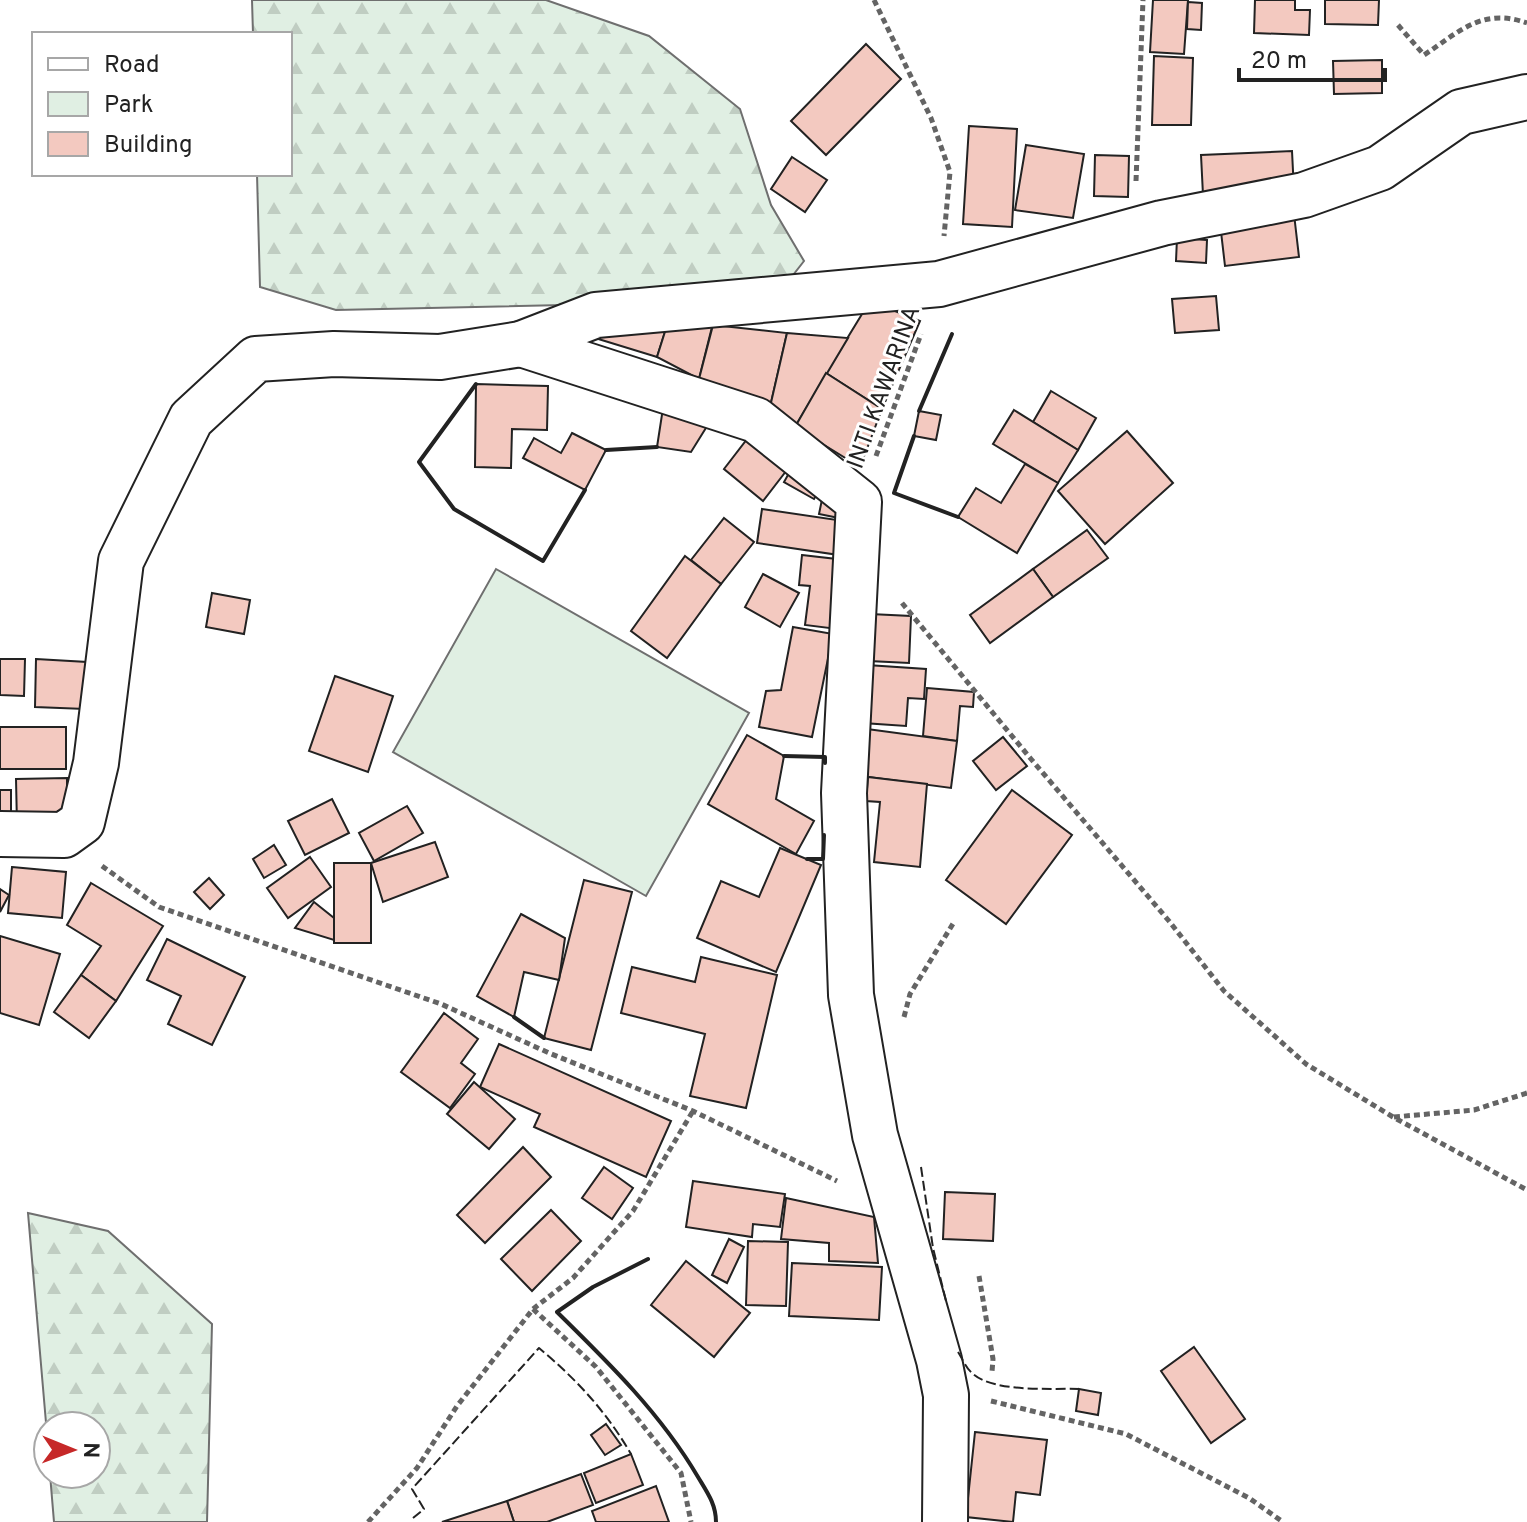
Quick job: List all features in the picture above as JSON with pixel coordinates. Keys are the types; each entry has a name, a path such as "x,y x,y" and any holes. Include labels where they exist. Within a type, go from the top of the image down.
{"street":[{"path":"0,834 64,835 82,822 96,763 121,561 191,419 256,359 334,354 440,357 521,344 596,315 939,284 1151,226 1304,195 1380,168 1461,112 1527,97"},
{"path":"521,344 756,420 859,519 844,793 851,995 875,1135 939,1360 946,1395 945,1522"}],"path":[{"name":"INTI KAWARINA","path":"859,519 939,284 950,172 931,118 874,0"},
{"path":"1143,0 1137,174 1132,207 1151,226"},
{"path":"1398,25 1424,55 1479,19 1516,19 1527,23"},
{"path":"859,519 894,593 1224,991 1306,1064 1393,1117 1527,1190"},
{"path":"64,835 159,907 441,1004 549,1053 693,1111 898,1210"},
{"path":"1393,1117 1474,1110 1527,1093"},
{"path":"368,1522 417,1468 457,1406 533,1309 573,1278 633,1211 693,1111"},
{"path":"979,1276 993,1359 992,1383"},
{"path":"533,1309 596,1367 681,1473 691,1522"},
{"path":"988,1391 984,1399 1126,1434 1249,1498 1283,1522"}],"green space":[{"path":"252,0 546,0 649,36 740,109 771,205 804,261 786,284 608,304 336,310 260,287 257,176 292,176 292,32 253,32"},
{"path":"496,569 749,713 646,896 393,752"},
{"path":"28,1213 108,1231 212,1324 207,1522 54,1522 51,1490 112,1490 112,1410 45,1410"}],"building":[{"path":"1153,0 1188,0 1184,54 1150,52"},
{"path":"1255,0 1295,0 1295,10 1310,10 1309,35 1254,33"},
{"path":"1325,0 1379,0 1378,25 1325,24"},
{"path":"1188,2 1202,3 1201,30 1187,29"},
{"path":"866,44 901,79 826,155 791,121"},
{"path":"1154,56 1193,58 1191,125 1152,125"},
{"path":"1382,60 1382,93 1334,94 1333,61"},
{"path":"969,126 1017,129 1012,227 963,224"},
{"path":"1026,145 1084,154 1073,218 1015,210"},
{"path":"1292,151 1294,191 1203,195 1201,155"},
{"path":"1095,155 1129,156 1128,197 1094,196"},
{"path":"792,157 827,180 805,212 771,189"},
{"path":"1294,214 1299,257 1225,266 1220,223"},
{"path":"1177,238 1207,240 1206,263 1176,261"},
{"path":"1216,296 1219,330 1175,333 1172,299"},
{"path":"870,301 920,321 882,409 826,373"},
{"path":"669,319 657,357 582,334"},
{"path":"669,319 713,323 699,379 657,357"},
{"path":"713,325 787,333 770,407 699,379"},
{"path":"787,333 848,338 795,427 770,407"},
{"path":"826,373 882,409 860,467 795,427"},
{"path":"476,384 548,386 547,430 512,429 511,468 475,467"},
{"path":"1051,391 1096,418 1078,450 1033,422"},
{"path":"663,408 714,415 691,452 657,447"},
{"path":"1014,410 1078,450 1058,483 993,444"},
{"path":"919,411 941,415 936,440 914,436"},
{"path":"1127,431 1173,483 1105,544 1058,491"},
{"path":"572,433 606,450 585,490 523,458 534,438 561,453"},
{"path":"751,434 790,466 763,501 724,469"},
{"path":"1025,464 1058,483 1017,553 958,517 976,488 1001,503"},
{"path":"793,466 823,484 814,499 784,482"},
{"path":"825,485 844,519 819,514"},
{"path":"762,509 844,521 839,555 757,543"},
{"path":"724,518 754,542 721,584 691,560"},
{"path":"1087,530 1108,558 1053,597 1033,569"},
{"path":"802,555 845,560 837,629 805,625 810,586 799,585"},
{"path":"685,556 721,584 667,658 631,631"},
{"path":"1033,569 1053,597 990,643 970,615"},
{"path":"763,574 799,593 780,627 745,607"},
{"path":"212,593 250,600 244,634 206,627"},
{"path":"870,614 911,616 909,663 869,661"},
{"path":"793,627 833,634 812,737 759,727 766,691 781,690"},
{"path":"0,659 25,659 24,696 0,695"},
{"path":"36,659 87,662 85,709 35,707"},
{"path":"867,665 926,669 924,699 908,698 906,726 863,723"},
{"path":"335,676 393,696 368,772 309,751"},
{"path":"927,688 974,692 973,707 960,706 957,741 923,736"},
{"path":"0,727 66,727 66,769 0,769"},
{"path":"867,729 957,741 951,788 861,776"},
{"path":"747,735 784,756 776,799 814,821 796,854 708,804"},
{"path":"1003,737 1027,766 996,790 973,761"},
{"path":"868,777 927,784 920,867 874,862 880,802 866,801"},
{"path":"67,778 67,824 17,825 16,779"},
{"path":"0,790 11,790 11,813 0,813"},
{"path":"1012,790 1072,835 1006,924 946,880"},
{"path":"332,799 349,833 305,855 288,821"},
{"path":"407,806 423,833 374,861 359,833"},
{"path":"435,842 448,877 383,902 371,863"},
{"path":"274,845 286,865 264,878 253,859"},
{"path":"780,848 821,865 776,972 697,938 721,881 759,897"},
{"path":"310,857 331,887 288,918 267,888"},
{"path":"334,863 371,863 371,943 334,943"},
{"path":"12,867 66,872 62,918 8,913"},
{"path":"209,878 224,895 210,909 194,892"},
{"path":"584,880 632,892 591,1050 544,1038"},
{"path":"91,883 163,926 116,1001 81,975 101,946 67,925"},
{"path":"0,889 9,895 0,912"},
{"path":"314,902 334,918 334,940 295,928"},
{"path":"521,914 565,938 559,980 524,972 514,1017 477,996"},
{"path":"0,936 60,954 39,1025 0,1013"},
{"path":"167,939 245,977 212,1045 168,1024 181,996 147,980"},
{"path":"701,957 777,975 746,1108 690,1096 705,1034 621,1013 632,967 695,982"},
{"path":"81,975 116,1001 89,1038 54,1012"},
{"path":"444,1013 478,1039 461,1063 475,1074 450,1108 401,1072"},
{"path":"499,1044 671,1121 646,1177 534,1127 540,1114 480,1087"},
{"path":"474,1082 515,1119 489,1149 447,1114"},
{"path":"523,1147 551,1177 485,1243 457,1215"},
{"path":"604,1167 633,1188 612,1219 582,1198"},
{"path":"693,1181 785,1194 780,1227 753,1224 752,1237 686,1227"},
{"path":"945,1192 995,1194 993,1241 943,1239"},
{"path":"786,1198 874,1217 878,1263 829,1261 829,1243 781,1239"},
{"path":"551,1210 581,1241 532,1291 501,1259"},
{"path":"729,1239 744,1247 727,1283 712,1275"},
{"path":"748,1241 788,1242 786,1306 746,1305"},
{"path":"686,1261 750,1313 714,1357 651,1305"},
{"path":"792,1263 882,1267 879,1320 789,1316"},
{"path":"1194,1347 1245,1419 1211,1443 1161,1371"},
{"path":"1079,1389 1101,1393 1098,1415 1076,1411"},
{"path":"606,1424 621,1445 605,1455 591,1435"},
{"path":"975,1432 1047,1440 1040,1495 1016,1492 1013,1522 966,1517"},
{"path":"631,1454 643,1485 596,1503 584,1473"},
{"path":"581,1474 593,1505 547,1522 514,1522 507,1501"},
{"path":"656,1486 669,1522 596,1522 592,1511"},
{"path":"507,1501 514,1522 442,1522"}],"fence":[{"path":"921,1167 933,1248 946,1301"},
{"path":"413,1518 424,1509 412,1489 539,1348 590,1396 631,1454"},
{"path":"958,1352 972,1373 994,1384 1079,1389"}],"wall":[{"path":"919,411 952,334"},
{"path":"476,384 419,462 454,509 543,561 585,490"},
{"path":"914,436 894,493 958,517"},
{"path":"606,450 657,447"},
{"path":"784,756 825,757 825,763"},
{"path":"807,859 823,859 824,835"},
{"path":"514,1017 544,1038"},
{"path":"648,1259 593,1287 557,1312 615,1370 668,1432 708,1493 716,1522"}]}
